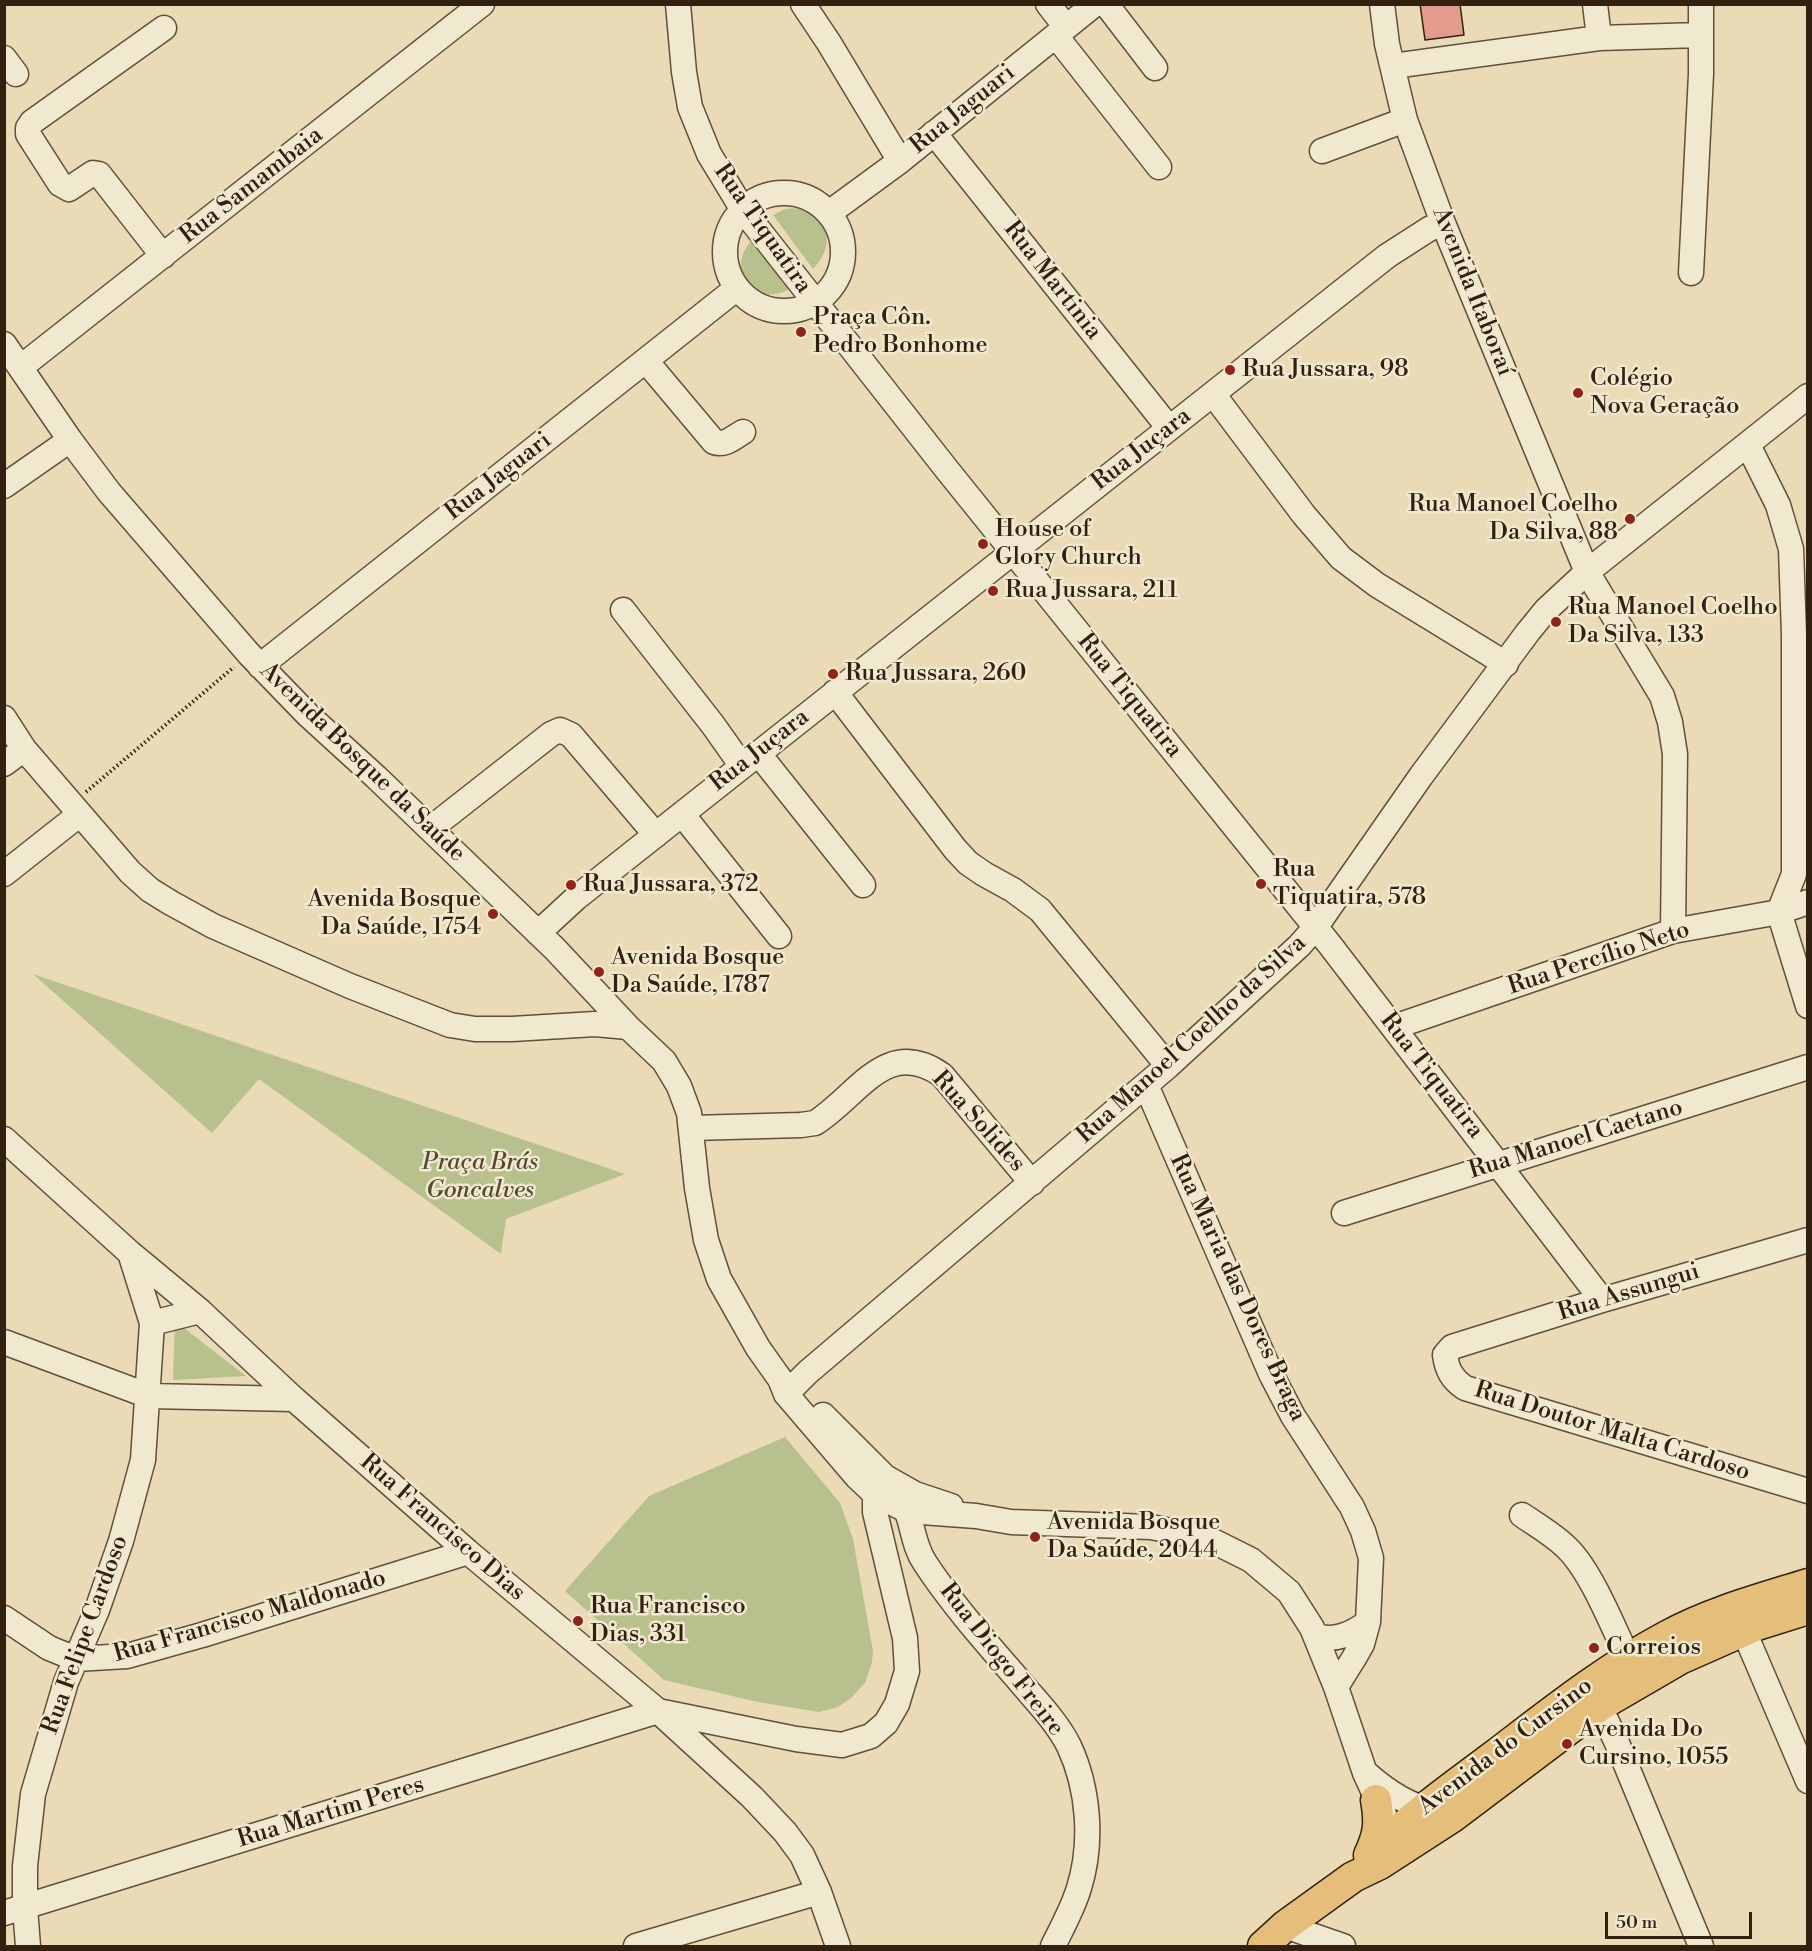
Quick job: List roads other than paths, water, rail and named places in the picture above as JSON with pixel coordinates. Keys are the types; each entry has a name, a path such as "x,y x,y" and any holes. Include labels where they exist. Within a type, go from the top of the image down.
{"main road":[{"name":"Avenida do Cursino","path":"1739,1619 1808,1584"},
{"name":"Avenida do Cursino","path":"1263,1947 1285,1926 1360,1869 1380,1864 1408,1835 1595,1695 1634,1671 1668,1635 1739,1619 1808,1609"},
{"path":"1360,1869 1377,1836 1379,1816 1376,1800"}],"street":[{"name":"Rua Samambaia","path":"21,368 482,4"},
{"name":"Rua Tiquatira","path":"678,4 684,72 690,107 709,154 743,210 1013,552 1330,945 1602,1300"},
{"path":"802,4 829,43 900,161"},
{"path":"1048,4 1061,31 1159,167"},
{"name":"Rua Jaguari","path":"829,213 900,161 1095,4"},
{"path":"1106,4 1155,68"},
{"name":"Avenida Itaboraí","path":"1382,4 1383,24 1405,120 1443,223 1587,572 1662,696 1670,722 1675,754 1673,931"},
{"path":"1595,4 1599,38"},
{"path":"1691,273 1701,74 1701,4"},
{"path":"163,256 99,174 93,173 69,189 60,184 28,134 28,128 32,122 164,28"},
{"path":"1393,66 1599,38 1700,35"},
{"path":"1322,151 1405,120"},
{"name":"Rua Martinia","path":"934,133 1169,428"},
{"path":"788,193 811,199 829,213 842,237 843,263 833,286 815,303 800,310 776,312 755,303 737,288 728,269 725,248 730,227 743,210 763,197 788,193"},
{"name":"Rua Juçara","path":"538,933 576,898 1387,256 1429,229 1443,223"},
{"name":"Rua Jaguari","path":"259,659 646,361 737,288"},
{"name":"Avenida Bosque da Saúde","path":"4,344 70,440 158,551 259,659 318,709 376,777 538,933 628,1027 664,1061 679,1086 689,1113 697,1188 706,1240 719,1279 758,1348 857,1478 884,1484 976,1516"},
{"path":"646,361 714,442 726,443 743,432"},
{"path":"1213,394 1304,515 1341,558 1377,585 1506,664"},
{"name":"Rua Manoel Coelho da Silva","path":"787,1386 1032,1183 1168,1066 1279,966 1315,928 1420,776 1546,610 1587,572 1808,396"},
{"path":"4,486 70,440"},
{"path":"1748,445 1778,505 1786,528 1791,549 1801,639 1794,874 1779,912 1808,1006"},
{"path":"622,610 713,725 750,760 863,885"},
{"path":"835,692 955,849 976,868 1013,890 1040,910 1168,1066"},
{"path":"4,718 24,749 130,872 150,890 224,931 350,986 450,1025 475,1029 595,1024 628,1027"},
{"path":"430,829 551,734 560,730 571,735 656,835"},
{"path":"4,764 24,749"},
{"path":"4,874 76,809"},
{"path":"682,814 779,936"},
{"name":"Rua Percílio Neto","path":"1394,1027 1673,931 1779,912 1808,902"},
{"name":"Rua Solides","path":"692,1128 814,1123 885,1067 904,1061 914,1061 931,1067 942,1076 1032,1183"},
{"name":"Rua Manoel Caetano","path":"1344,1213 1808,1067"},
{"name":"Rua Maria das Dores Braga","path":"1146,1085 1271,1374 1293,1416 1352,1507 1363,1531 1371,1558 1368,1622 1358,1651 1336,1687"},
{"name":"Rua Francisco Dias","path":"4,1139 130,1253 200,1311 294,1399 468,1552 658,1712 744,1790 785,1832 802,1855 819,1892 838,1947"},
{"name":"Rua Assungui","path":"1452,1347 1602,1300 1808,1240"},
{"name":"Rua Felipe Cardoso","path":"28,1947 15,1911 26,1866 33,1794 63,1692 97,1610 127,1521 142,1460 149,1396 152,1323 130,1253"},
{"path":"152,1323 200,1311"},
{"path":"4,1342 149,1396 294,1399"},
{"name":"Rua Doutor Malta Cardoso","path":"1452,1347 1445,1355 1446,1365 1451,1376 1465,1388 1808,1491"},
{"path":"658,1712 796,1739 842,1745 871,1736 886,1723 897,1704 907,1671 905,1638 875,1512 884,1484"},
{"name":"Avenida Bosque da Saúde","path":"884,1484 908,1511 976,1516 1011,1522 1151,1527 1207,1538 1251,1560 1289,1593 1312,1628 1336,1687 1376,1800 1389,1823 1408,1835"},
{"name":"Rua Diogo Freire","path":"908,1511 918,1550 933,1575 965,1618 1052,1719 1068,1744 1078,1769 1085,1796 1086,1858 1079,1889 1053,1947"},
{"path":"1522,1515 1551,1534 1569,1550 1583,1569 1634,1671"},
{"name":"Rua Francisco Maldonado","path":"4,1618 49,1648 76,1659 127,1656 468,1552"},
{"path":"892,1578 908,1569 915,1568 933,1575"},
{"path":"1739,1619 1808,1781"},
{"path":"1315,1635 1327,1639 1344,1636 1368,1622"},
{"path":"1595,1695 1701,1947"},
{"name":"Rua Martim Peres","path":"15,1911 658,1712"},
{"path":"1365,1773 1396,1797 1437,1814"},
{"path":"636,1947 819,1892"},
{"path":"1285,1926 1343,1947"}],"place":[{"name":"Praça Côn. Pedro Bonhome","path":"801,332"},
{"name":"Rua Jussara, 98","path":"1230,370"},
{"name":"Colégio Nova Geração","path":"1578,393"},
{"name":"Rua Manoel Coelho Da Silva, 88","path":"1630,519"},
{"name":"House of Glory Church","path":"983,544"},
{"name":"Rua Jussara, 211","path":"993,591"},
{"name":"Rua Manoel Coelho Da Silva, 133","path":"1556,622"},
{"name":"Rua Jussara, 260","path":"833,674"},
{"name":"Rua Tiquatira, 578","path":"1261,884"},
{"name":"Rua Jussara, 372","path":"571,885"},
{"name":"Avenida Bosque Da Saúde, 1754","path":"493,914"},
{"name":"Avenida Bosque Da Saúde, 1787","path":"599,972"},
{"name":"Avenida Bosque Da Saúde, 2044","path":"1035,1537"},
{"name":"Rua Francisco Dias, 331","path":"578,1621"},
{"name":"Correios","path":"1594,1648"},
{"name":"Avenida Do Cursino, 1055","path":"1567,1744"}],"park label":[{"name":"Praça Brás Goncalves","path":"480,1177"}]}
